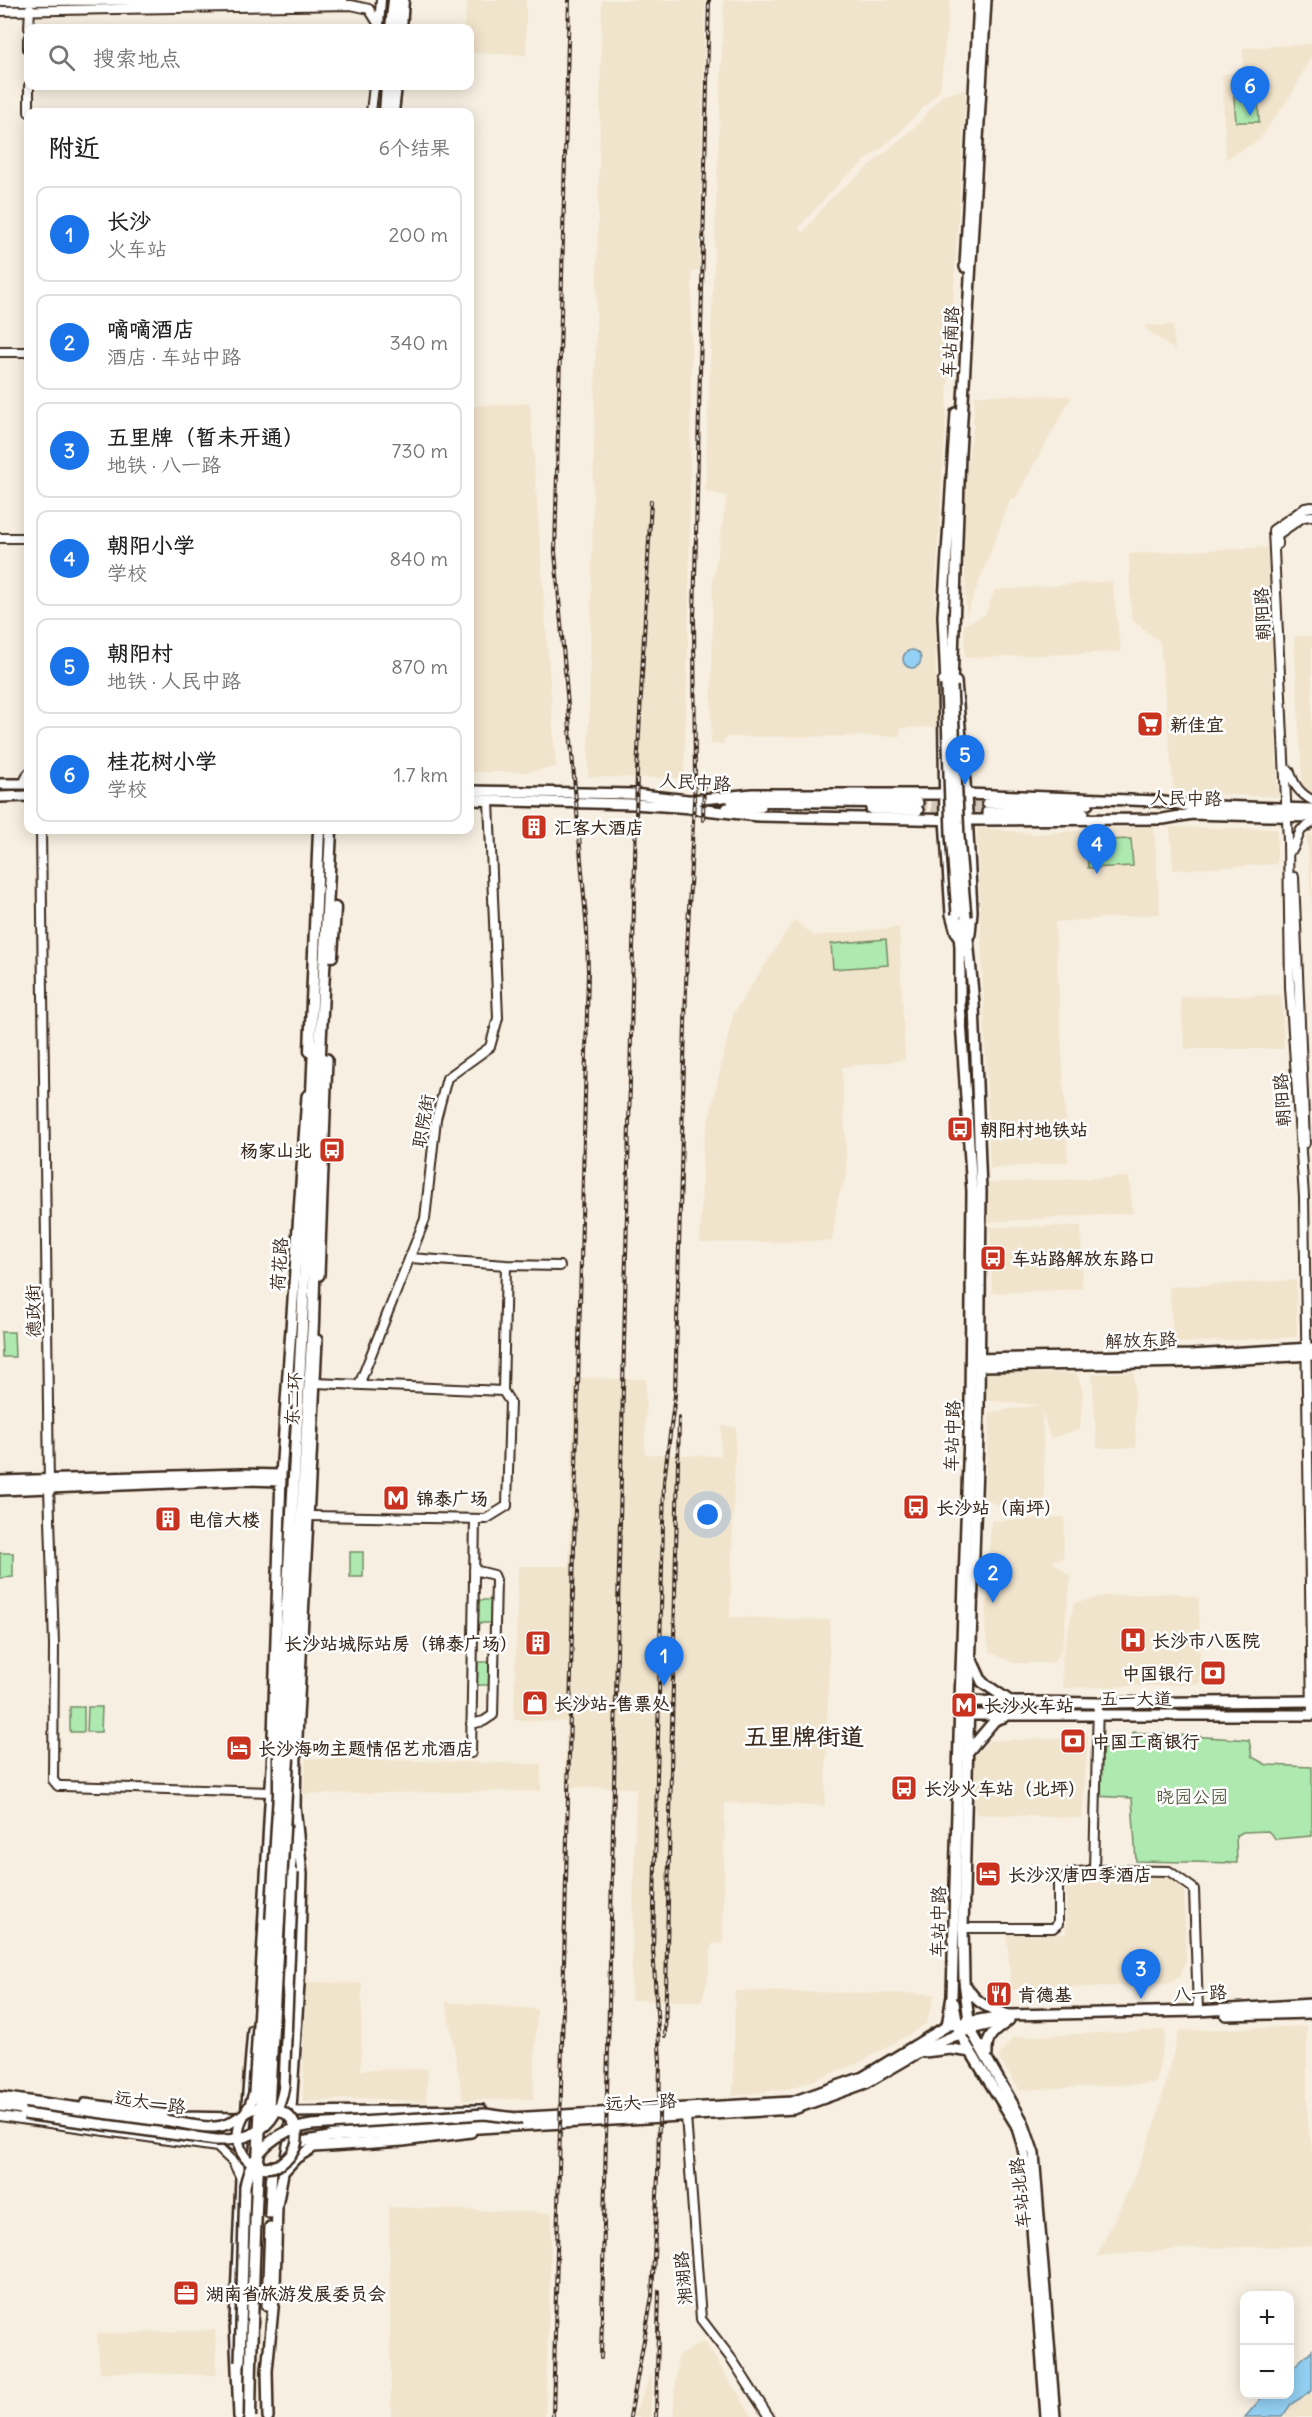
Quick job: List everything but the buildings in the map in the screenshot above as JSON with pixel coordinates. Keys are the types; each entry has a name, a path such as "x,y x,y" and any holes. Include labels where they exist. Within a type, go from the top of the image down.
{"highway":[{"path":"392,24 394,0"},
{"path":"401,24 403,0"},
{"path":"385,108 387,90"},
{"path":"393,108 396,90"},
{"path":"310,1106 319,834"},
{"path":"317,1041 325,834"},
{"path":"317,1041 331,834"},
{"path":"320,1114 327,1059 338,834"},
{"name":"东二环","path":"286,1715 290,1513 302,1326 310,1106 317,1041"},
{"name":"东二环","path":"284,1754 313,1333 320,1114 317,1041"},
{"path":"250,2417 251,2339 264,2049 279,1794 284,1754"},
{"path":"257,2417 265,2174 284,1754"}],"main road":[{"name":"车站南路","path":"949,685 945,666 944,616 950,493 960,368 979,0"},
{"name":"车站南路","path":"949,685 953,659 960,453 986,0"},
{"path":"953,659 966,794 972,911 964,945"},
{"path":"945,666 942,696 944,794 951,915 964,945"},
{"name":"车站中路","path":"949,685 951,834 964,945 974,1004 981,1191 962,1793 952,1996"},
{"path":"2,784 24,784"},
{"name":"人民中路","path":"474,791 633,794 690,804"},
{"path":"690,804 753,794 966,794 1155,801 1190,810"},
{"path":"0,796 24,796"},
{"name":"人民中路","path":"474,800 918,807"},
{"path":"690,804 758,816 945,819 1163,819 1190,810"},
{"name":"人民中路","path":"987,807 1288,812 1312,809"},
{"name":"人民中路","path":"1288,812 1312,817"},
{"name":"车站中路","path":"964,945 960,1005 972,1191 976,1361 970,1655 964,1701"},
{"name":"荷花路","path":"284,1754 280,1500 310,1055"},
{"path":"240,2417 235,2322 241,2179 245,2117 250,2110 262,2107 274,2108 286,2114 294,2124 296,2144 288,2159 272,2166 253,2163 244,2156 238,2147 237,2134 254,2093 270,1792 284,1754 309,1516 327,1059"},
{"name":"解放东路","path":"976,1361 1191,1362 1309,1352"},
{"path":"282,1455 294,1446"},
{"path":"0,1481 49,1483 242,1474 281,1478"},
{"path":"0,1490 49,1483"},
{"path":"280,1500 290,1513"},
{"path":"970,1655 982,1682 990,1690 1015,1703"},
{"name":"五一大道","path":"964,1701 1098,1703 1312,1701"},
{"path":"0,2106 24,2114 216,2140 238,2140 262,2130 278,2109 284,2086 296,1818 284,1754 286,1715"},
{"name":"车站中路","path":"964,1715 967,1753 962,1793 964,1981"},
{"name":"五一大道","path":"964,1715 1312,1715"},
{"path":"967,1753 995,1720 1009,1715"},
{"path":"274,2108 294,1851"},
{"path":"269,2328 275,2288 277,2206 289,2140 299,1984 302,1874 294,1851"},
{"path":"964,1981 971,1995 985,2007 1008,2018 994,2030 987,2042 987,2057"},
{"name":"车站北路","path":"964,1981 969,2025 1023,2122 1034,2154 1055,2417"},
{"path":"952,1996 947,2026 958,2028"},
{"name":"车站北路","path":"952,1996 958,2028 1016,2125 1022,2144 1028,2173 1046,2417"},
{"name":"八一路","path":"969,2025 1008,2018 1312,2004"},
{"name":"八一路","path":"1008,2018 1312,2013"},
{"name":"远大一路","path":"296,2144 329,2137 794,2109 866,2084 958,2028 969,2025"},
{"name":"远大一路","path":"294,2124 326,2128 542,2118 792,2102 863,2077 947,2026"},
{"path":"919,2052 951,2049 971,2052"},
{"name":"远大一路","path":"0,2097 165,2124 218,2137 238,2147"},
{"path":"42,2104 55,2101 183,2116 245,2117"},
{"name":"远大一路","path":"0,2106 213,2127 227,2125 245,2117"},
{"path":"290,2112 481,2110 542,2118"},
{"path":"239,2404 242,2366 245,2186 248,2171 262,2148 286,2131 312,2125 485,2114 523,2119"},
{"path":"283,2172 296,2158 314,2147 403,2141 495,2127"},
{"path":"240,2417 253,2163"},
{"path":"268,2417 272,2166"}],"street":[{"path":"0,1 343,0"},
{"path":"379,24 381,0"},
{"path":"29,24 32,1"},
{"path":"0,11 351,5 369,9 377,24"},
{"path":"29,90 29,108"},
{"path":"371,108 374,90"},
{"path":"0,352 24,352"},
{"name":"朝阳路","path":"1312,507 1305,508 1273,530 1288,812 1293,849 1308,1197 1312,1715"},
{"name":"朝阳路","path":"1312,516 1303,517 1277,535 1289,770 1290,987 1304,1197 1312,1546"},
{"path":"0,538 24,537"},
{"path":"1289,770 1296,788 1302,795 1312,800"},
{"name":"职院街","path":"359,1384 425,1218 436,1119 447,1078 490,1047 498,1018 489,801"},
{"path":"1293,849 1301,830 1312,823"},
{"name":"德政街","path":"40,834 49,1483 54,1645 53,1780 58,1786 270,1792"},
{"path":"410,1258 506,1265 560,1266"},
{"path":"309,1516 486,1519 507,1506 510,1402 503,1391 506,1265"},
{"path":"315,1383 503,1391"},
{"path":"471,1753 475,1519"},
{"path":"471,1724 484,1721 492,1715 496,1580 494,1575 474,1570"},
{"path":"1094,1870 1098,1703"},
{"path":"963,1928 1053,1928 1058,1924 1058,1883 1071,1873 1094,1870 1169,1871 1194,1888 1198,2011"},
{"path":"0,2116 217,2147 233,2162 241,2179"},
{"name":"湘湖路","path":"686,2116 701,2319 733,2361 769,2417"}],"shaded area":[{"path":"468,0 526,0 526,55 474,53 474,24 464,24"},
{"path":"602,0 705,0 699,269 692,272 689,605 684,778 588,777"},
{"path":"724,0 950,0 940,90 897,135 842,180 799,227 803,233 828,201 915,127 943,95 966,89 935,598 936,727 901,728 900,736 727,737 722,744 711,744 713,580 727,496 705,491"},
{"path":"1312,44 1312,54 1293,92 1259,140 1226,159 1222,75 1243,71 1243,48"},
{"path":"1173,325 1175,351 1143,326"},
{"path":"975,395 1072,396 1015,499 1011,498 966,616 963,489 973,428"},
{"path":"530,403 556,767 526,772 474,772 474,406"},
{"path":"1268,547 1278,797 1174,792 1160,642 1131,619 1129,554"},
{"path":"1112,581 1121,652 965,658 964,625 985,615 995,590"},
{"path":"1294,636 1312,636 1312,799 1303,799"},
{"path":"1154,826 1160,914 1055,922 1068,1162 990,1169 977,827 1034,834"},
{"path":"1170,827 1277,829 1277,864 1173,870"},
{"path":"1312,834 1312,909 1307,835"},
{"path":"794,920 815,936 899,927 905,1060 842,1067 847,1175 838,1198 832,1241 700,1243 703,1145 733,1014"},
{"path":"1282,995 1284,1049 1185,1049 1180,997"},
{"path":"1129,1177 1133,1213 987,1222 987,1183"},
{"path":"1081,1226 1082,1289 992,1293 990,1227"},
{"path":"1296,1280 1297,1337 1174,1343 1169,1287"},
{"path":"988,1372 1077,1374 1083,1392 1080,1429 1050,1438 1042,1409 1045,1504 996,1505 984,1498 990,1412 1038,1405 981,1400"},
{"path":"1134,1372 1136,1448 1097,1448 1092,1374"},
{"path":"574,1378 646,1379 645,1454 720,1456 722,1426 736,1427 730,1617 830,1620 825,1806 725,1803 723,1943 712,1944 702,2001 631,2000 636,1788 565,1787 566,1722 514,1720 518,1566 569,1566"},
{"path":"1065,1517 1063,1559 1052,1561 1071,1577 1062,1649 1053,1663 1013,1663 990,1652 985,1630 991,1521"},
{"name":"长沙市八医院","path":"1173,1593 1199,1598 1200,1684 1063,1688 1062,1659 1074,1603 1105,1596"},
{"path":"1088,1737 1082,1818 975,1814 973,1757 989,1741"},
{"path":"306,1758 541,1764 541,1791 304,1794"},
{"path":"1169,1876 1178,1880 1184,1891 1186,1960 1180,1977 1167,1984 1011,1990 1007,1935 1066,1934 1066,1879"},
{"path":"305,1982 362,1983 361,2070 428,2069 426,2102 361,2098 303,2102"},
{"path":"735,1991 935,1994 926,2024 861,2062 792,2088 733,2096"},
{"path":"446,2002 537,2009 533,2099 463,2100"},
{"path":"1307,2026 1307,2122 1312,2148 1312,2246 1196,2248 1097,2256 1129,2189 1155,2125 1179,2031"},
{"path":"1166,2030 1156,2083 1020,2090 998,2057 1013,2037"},
{"path":"389,2207 552,2213 545,2417 391,2417"},
{"path":"215,2330 217,2375 100,2372 97,2334"},
{"path":"704,2341 753,2417 673,2417 678,2356"},
{"path":"652,2374 650,2417 633,2417"},
{"path":"1312,2391 1312,2417 1282,2417 1291,2404"}],"green space":[{"path":"1234,96 1258,96 1259,122 1236,122"},
{"path":"1131,839 1133,866 1088,868 1086,841"},
{"path":"886,939 888,965 833,969 831,944"},
{"path":"1,1332 14,1332 15,1357 2,1357"},
{"path":"350,1552 363,1552 363,1577 350,1577"},
{"path":"0,1553 13,1553 13,1577 0,1578"},
{"path":"479,1600 491,1600 490,1623 478,1623"},
{"path":"478,1662 489,1662 489,1685 477,1685"},
{"path":"70,1707 84,1707 84,1732 70,1732"},
{"path":"88,1707 102,1707 101,1732 87,1732"},
{"name":"晓园公园","path":"1133,1732 1249,1740 1252,1757 1267,1765 1312,1767 1312,1836 1276,1839 1268,1831 1243,1832 1236,1836 1237,1863 1136,1861 1132,1798 1095,1796 1095,1748 1134,1747"}],"water":[{"path":"912,650 918,653 921,659 918,665 912,668 906,665 903,659 906,653"},
{"path":"1312,2350 1312,2391 1291,2404 1282,2417 1245,2417 1261,2399 1294,2399 1294,2366"}],"tunnel":[{"path":"918,803 987,803"},
{"path":"918,810 987,812"}],"railway":[{"path":"553,2417 588,972 587,931 555,552 569,0"},
{"path":"630,2417 652,2296 658,2176 660,2061 653,1949 664,1481 675,1395 687,950 695,779 694,618 709,0"},
{"path":"601,2358 637,772 651,501"},
{"path":"703,820 704,781"},
{"path":"665,2036 679,1418"},
{"path":"656,2417 659,2291"}],"place":[{"name":"桂花树小学","path":"1250,116"},
{"name":"新佳宜","path":"1150,724"},
{"name":"朝阳村","path":"965,785"},
{"name":"汇客大酒店","path":"534,827"},
{"name":"朝阳小学","path":"1097,874"},
{"name":"朝阳村地铁站","path":"960,1129"},
{"name":"杨家山北","path":"332,1150"},
{"name":"车站路解放东路口","path":"993,1258"},
{"name":"锦泰广场","path":"396,1498"},
{"name":"长沙站（南坪）","path":"916,1507"},
{"name":"电信大楼","path":"168,1519"},
{"name":"嘀嘀酒店","path":"993,1603"},
{"name":"长沙市八医院","path":"1133,1640"},
{"name":"长沙站城际站房（锦泰广场）","path":"538,1643"},
{"name":"中国银行","path":"1213,1673"},
{"name":"长沙","path":"664,1686"},
{"name":"长沙站-售票处","path":"535,1703"},
{"name":"长沙火车站","path":"964,1705"},
{"name":"中国工商银行","path":"1073,1741"},
{"name":"长沙海吻主题情侣艺术酒店","path":"239,1748"},
{"name":"长沙火车站（北坪）","path":"904,1788"},
{"name":"长沙汉唐四季酒店","path":"988,1874"},
{"name":"肯德基","path":"999,1994"},
{"name":"五里牌（暂未开通）","path":"1141,1999"},
{"name":"湖南省旅游发展委员会","path":"186,2293"}],"district":[{"name":"五里牌街道","path":"804,1736"}]}
